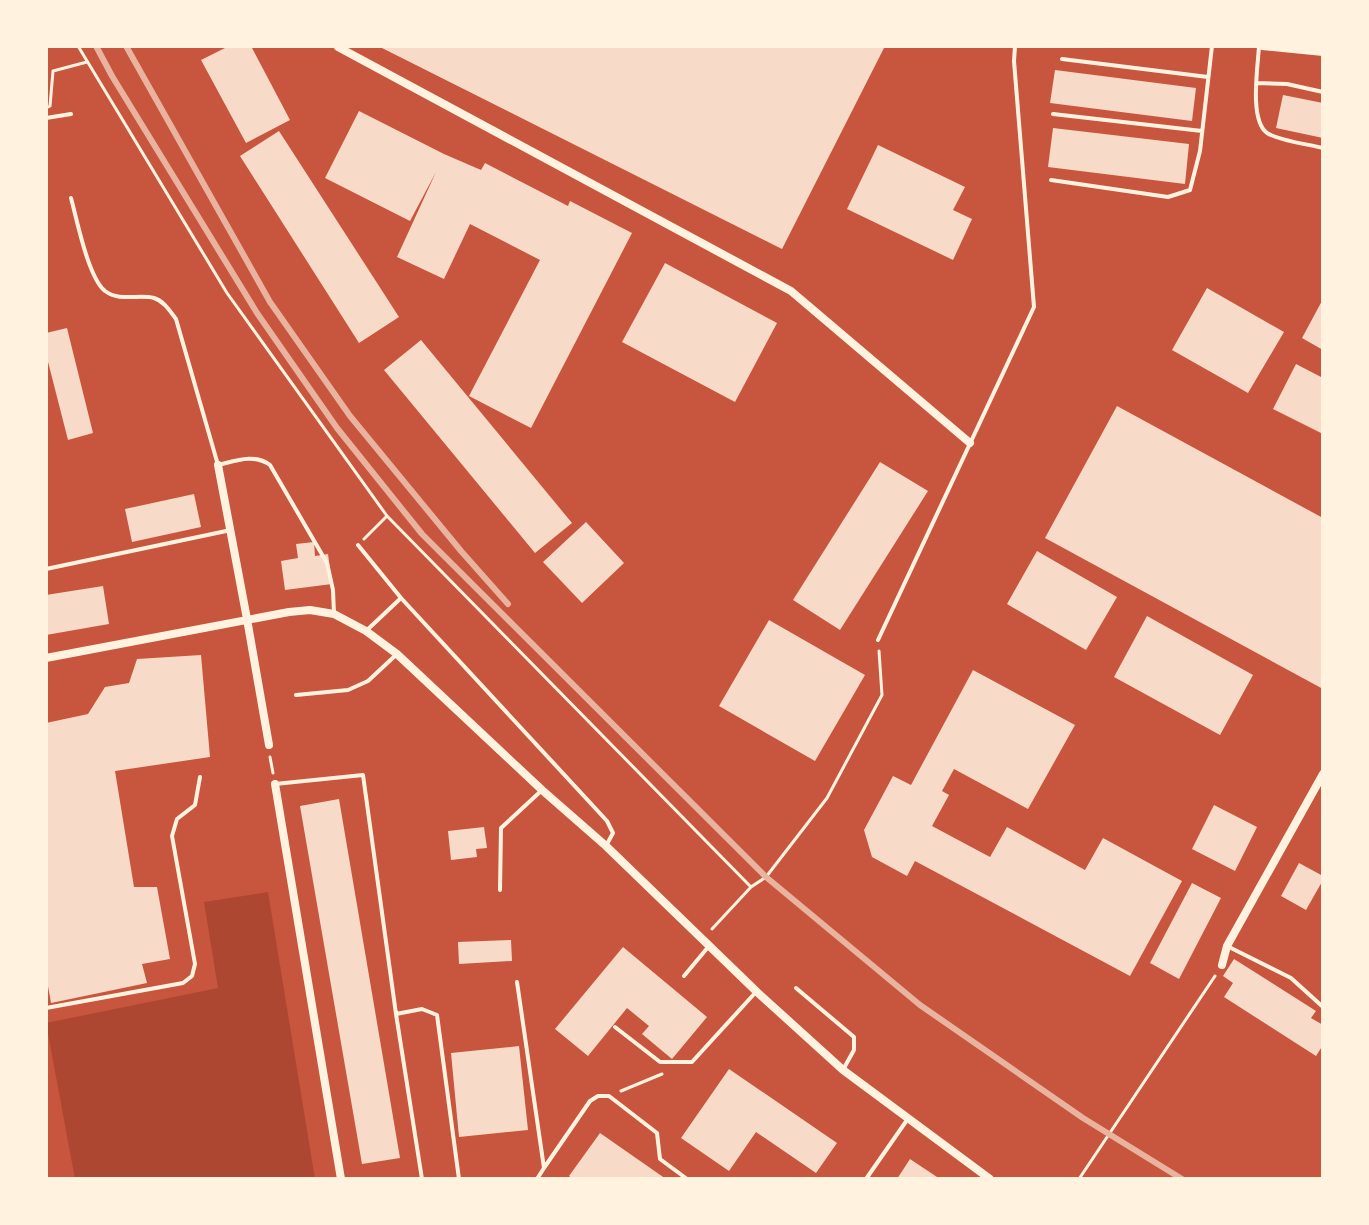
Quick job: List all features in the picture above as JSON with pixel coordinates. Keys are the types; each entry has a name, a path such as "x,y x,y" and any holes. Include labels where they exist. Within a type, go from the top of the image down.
{"street":[{"path":"1261,46 1323,52"},
{"path":"338,47 791,291 970,443"},
{"path":"218,465 269,745"},
{"path":"46,658 299,611 334,614 366,631 397,654 606,846 843,1070 990,1179"},
{"path":"1222,965 1227,946 1323,774"},
{"path":"275,784 341,1179"}],"lane":[{"path":"878,640 1034,307 1015,46"},
{"path":"1051,180 1168,197 1190,190 1200,151 1212,46"},
{"path":"1261,46 1256,83 1261,127 1270,135 1323,148"},
{"path":"1062,59 1208,77"},
{"path":"1256,83 1287,84 1323,92"},
{"path":"46,118 71,114"},
{"path":"1053,114 1202,131"},
{"path":"71,198 90,266 98,283 106,292 120,297 154,298 165,305 176,319 218,465 250,458 262,459 270,465 327,563 334,614"},
{"path":"46,569 231,530"},
{"path":"358,545 401,598 607,821 613,833 606,846"},
{"path":"366,631 401,598"},
{"path":"296,695 348,690 368,681 397,654"},
{"path":"275,784 363,775 422,1179"},
{"path":"46,1008 183,983 192,976 195,964 172,836 177,819 195,805 200,777"},
{"path":"500,890 501,828 542,790"},
{"path":"684,976 709,946"},
{"path":"1227,946 1291,978 1323,1007"},
{"path":"517,982 544,1168"},
{"path":"796,988 854,1037 854,1050 843,1070"},
{"path":"615,1027 660,1062 692,1062 757,992"},
{"path":"396,1014 422,1009 437,1015 459,1179"},
{"path":"537,1179 590,1101 598,1096 609,1096 657,1133 660,1159 687,1179"},
{"path":"866,1179 908,1118"}],"path":[{"path":"78,46 227,293 387,516 751,887"},
{"path":"46,109 50,106 53,71 87,62"},
{"path":"358,545 387,516"},
{"path":"712,929 751,887 766,877 827,798 882,695 878,640"},
{"path":"269,745 275,784"},
{"path":"1079,1179 1222,965"},
{"path":"609,1096 664,1073"}],"shaded area":[{"path":"268,892 315,1179 75,1179 46,1023 218,988 204,902"}],"building":[{"path":"229,46 251,46 290,120 246,143 201,60"},
{"path":"378,46 885,46 782,249"},
{"path":"1055,70 1196,88 1192,121 1050,103"},
{"path":"1283,95 1323,103 1323,138 1276,128"},
{"path":"359,111 444,154 481,170 485,163 568,206 570,201 632,233 531,428 469,396 540,260 470,224 444,279 397,257 436,172 410,221 325,178"},
{"path":"1053,128 1189,144 1185,184 1048,167"},
{"path":"279,131 399,317 359,343 240,156"},
{"path":"878,145 965,187 953,210 972,219 953,260 847,209"},
{"path":"665,263 777,323 735,402 622,342"},
{"path":"1207,288 1284,332 1248,393 1172,350"},
{"path":"1323,299 1323,350 1302,338"},
{"path":"67,328 93,433 68,440 46,354 46,333"},
{"path":"421,340 572,523 535,553 384,370"},
{"path":"1296,364 1323,378 1323,434 1273,409"},
{"path":"1117,406 1323,518 1323,689 1045,538"},
{"path":"880,462 928,491 840,630 793,600"},
{"path":"194,494 201,527 132,542 125,509"},
{"path":"586,522 624,563 582,603 543,562"},
{"path":"314,542 315,556 328,554 332,584 285,590 281,561 298,558 296,544"},
{"path":"1037,551 1117,597 1086,650 1007,604"},
{"path":"103,586 109,624 46,635 46,595"},
{"path":"1147,616 1253,675 1220,735 1114,677"},
{"path":"769,620 865,675 815,761 719,706"},
{"path":"201,655 210,757 115,771 134,887 157,887 170,959 142,964 147,983 51,1003 46,975 46,723 88,714 105,687 129,683 137,659"},
{"path":"973,670 1075,725 1028,809 954,769 942,791 949,795 932,826 990,857 1007,827 1085,870 1103,838 1182,881 1130,976 915,861 907,876 872,857 864,830 893,776 911,785"},
{"path":"339,799 400,1158 362,1164 300,806"},
{"path":"1214,805 1257,827 1235,871 1192,849"},
{"path":"484,827 487,848 476,849 477,857 451,860 448,831"},
{"path":"1299,863 1323,876 1306,910 1281,896"},
{"path":"1192,883 1221,898 1179,979 1150,963"},
{"path":"511,940 512,961 459,964 458,942"},
{"path":"623,947 707,1017 672,1059 642,1034 649,1026 627,1008 588,1056 555,1029"},
{"path":"1234,959 1316,1011 1311,1018 1323,1025 1323,1045 1316,1056 1224,997 1233,983 1223,976"},
{"path":"519,1046 528,1130 459,1137 451,1053"},
{"path":"729,1069 837,1143 816,1173 756,1132 729,1171 681,1138"},
{"path":"600,1133 666,1179 573,1179 569,1176"},
{"path":"910,1159 940,1179 897,1179"}],"railway":[{"path":"96,46 257,313 337,428 422,534 766,877 920,1005 1083,1118 1182,1179"},
{"path":"126,46 270,302 350,416 508,604"}]}
